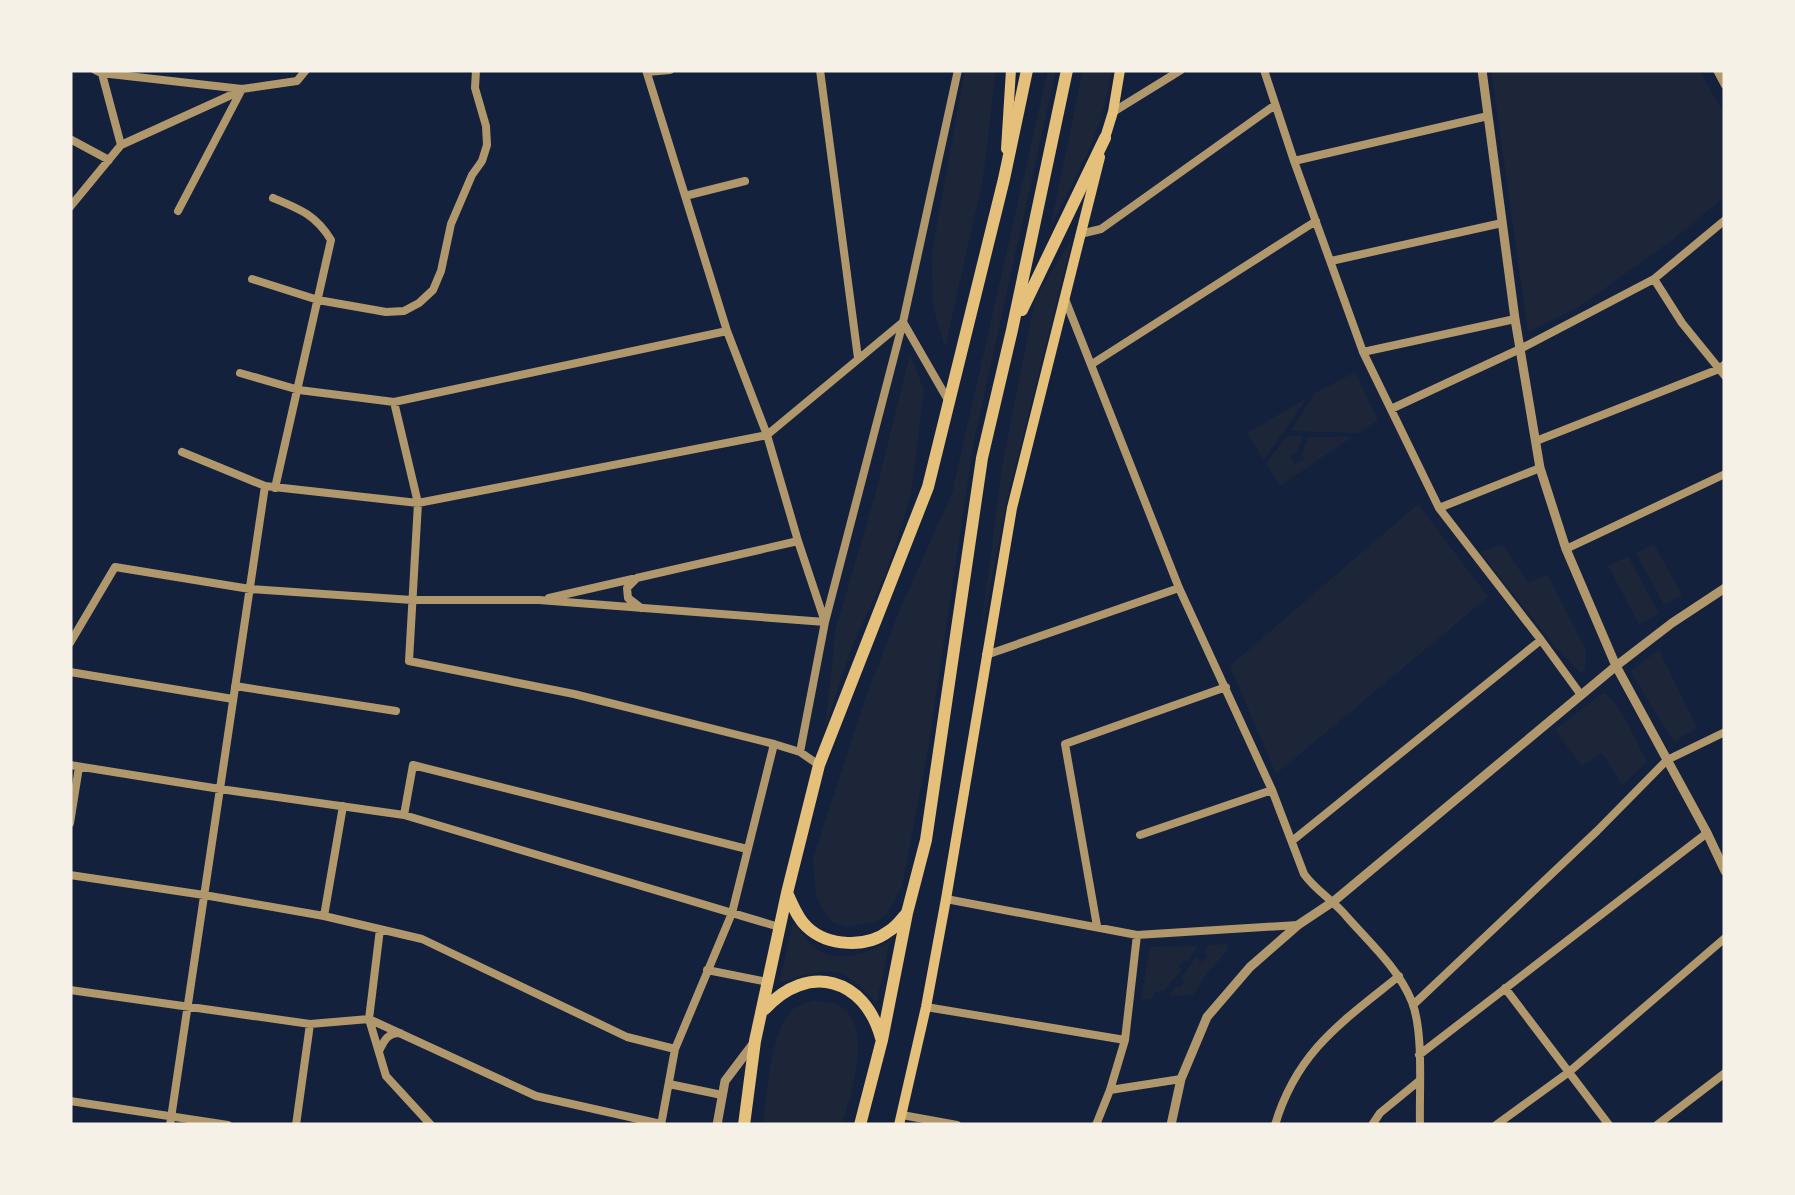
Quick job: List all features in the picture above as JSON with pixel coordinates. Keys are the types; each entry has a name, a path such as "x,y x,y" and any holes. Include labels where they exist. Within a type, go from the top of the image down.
{"highway":[{"path":"744,1125 754,1041 819,766 928,486 1027,70"},
{"path":"860,1125 926,840 982,458 1068,70"},
{"path":"1012,330 1104,138"},
{"path":"787,893 808,928 840,942 878,938 907,914"},
{"path":"763,1011 778,994 798,984 832,983 854,991 863,1000 876,1018 882,1040"}],"main road":[{"path":"1004,179 1010,70"},
{"path":"900,1120 946,898 1012,508 1113,112 1120,70"}],"street":[{"path":"121,145 99,71 242,89 297,81 306,70"},
{"path":"252,279 318,300 386,312 404,311 434,290 451,224 488,145 475,88 476,70"},
{"path":"670,70 646,71 727,331 767,435 825,622"},
{"path":"820,70 858,358"},
{"path":"800,752 825,622 903,322 958,70"},
{"path":"1113,112 1182,70"},
{"path":"1264,70 1363,352 1439,508 1581,695"},
{"path":"1482,70 1515,319 1540,468 1566,549 1616,666 1720,848 1725,872"},
{"path":"70,207 121,145 242,89"},
{"path":"178,212 242,89"},
{"path":"1080,234 1101,228 1275,105"},
{"path":"1294,161 1488,116"},
{"path":"70,139 109,160"},
{"path":"685,196 745,181"},
{"path":"274,198 321,224 331,240 276,488"},
{"path":"1391,409 1520,349 1654,278 1725,220"},
{"path":"1092,364 1316,221"},
{"path":"1331,261 1502,223"},
{"path":"1536,441 1723,370 1682,323 1654,278"},
{"path":"1064,298 1179,588 1272,790 1309,881 1334,902 1399,976 1414,1005 1420,1125"},
{"path":"1363,352 1515,319"},
{"path":"182,452 265,486 418,503 767,435 903,322"},
{"path":"903,322 949,402"},
{"path":"240,372 299,390 394,402 727,331"},
{"path":"394,402 418,503 409,660 574,694 774,744 800,752 819,766"},
{"path":"1439,508 1540,468"},
{"path":"1566,549 1725,474"},
{"path":"171,1121 265,486"},
{"path":"539,600 798,541"},
{"path":"70,643 114,566 250,588 412,600 539,600 825,622"},
{"path":"637,578 627,588 628,598 642,608"},
{"path":"986,655 1179,588"},
{"path":"1170,1125 1181,1079 1207,1017 1250,967 1298,925 1334,902 1616,666 1725,588"},
{"path":"1292,841 1541,640"},
{"path":"70,672 234,699"},
{"path":"235,686 396,711"},
{"path":"1097,926 1065,744 1226,688"},
{"path":"1414,1005 1667,760 1725,732"},
{"path":"70,990 310,1024 369,1018 536,1096 661,1124 675,1049 732,913 774,744"},
{"path":"404,815 413,765 748,849"},
{"path":"70,822 75,766 404,815 779,927"},
{"path":"1140,835 1272,790"},
{"path":"324,916 343,806"},
{"path":"1419,1055 1708,833"},
{"path":"70,875 324,916 422,939 627,1037 675,1049"},
{"path":"946,898 1138,935 1298,925"},
{"path":"380,929 369,1018 386,1076 431,1125"},
{"path":"1096,1125 1124,1040 1138,935"},
{"path":"1496,1125 1569,1072 1725,938"},
{"path":"708,970 768,982"},
{"path":"1275,1125 1304,1062 1331,1031 1399,976"},
{"path":"1505,988 1609,1125"},
{"path":"926,1007 1124,1040"},
{"path":"296,1125 310,1024"},
{"path":"378,1051 392,1033 400,1033"},
{"path":"716,1125 725,1080 754,1041"},
{"path":"1658,1125 1725,1073"},
{"path":"1110,1090 1181,1079"},
{"path":"1372,1125 1380,1113 1419,1081"},
{"path":"669,1084 722,1095"},
{"path":"70,1102 171,1121 228,1125"},
{"path":"900,1120 957,1125"}],"shaded area":[{"path":"965,70 996,70 983,178 945,348 933,307 932,252"},
{"path":"1048,70 1056,70 974,441 927,755 902,886 888,913 876,922 845,927 831,921 822,909 816,894 813,859 864,702 952,493"},
{"path":"1083,70 1113,70 1089,150 1050,228"},
{"path":"1491,70 1699,70 1725,115 1725,196 1675,238 1580,306 1528,332"},
{"path":"1073,237 1007,500 980,638 1002,467 1035,299"},
{"path":"910,354 924,390 911,495 885,576 853,644 825,728 836,628"},
{"path":"1355,372 1378,420 1359,433 1291,431 1315,393"},
{"path":"1307,398 1264,460 1247,433"},
{"path":"1287,436 1302,436 1298,451 1291,456 1296,464 1304,459 1308,437 1352,437 1280,486 1266,463"},
{"path":"1418,504 1488,597 1276,774 1230,666"},
{"path":"1654,544 1682,595 1664,605 1636,553"},
{"path":"1503,545 1528,583 1548,575 1586,650 1585,669 1581,673 1555,647 1480,552"},
{"path":"1628,556 1659,614 1639,624 1608,566"},
{"path":"1659,650 1697,728 1674,742 1630,671"},
{"path":"1605,693 1647,762 1622,785 1602,753 1582,766 1555,730"},
{"path":"793,922 814,947 833,956 862,953 890,941 876,1004 854,980 833,972 779,983"},
{"path":"1226,944 1228,950 1193,995 1171,996 1176,986 1184,983 1182,977 1196,957 1202,962 1210,945"},
{"path":"1198,946 1187,962 1184,960 1179,966 1182,969 1165,990 1155,992 1151,999 1141,999 1150,947"},
{"path":"814,1000 838,1005 856,1028 857,1061 842,1125 763,1125 779,1033 792,1010"}]}
